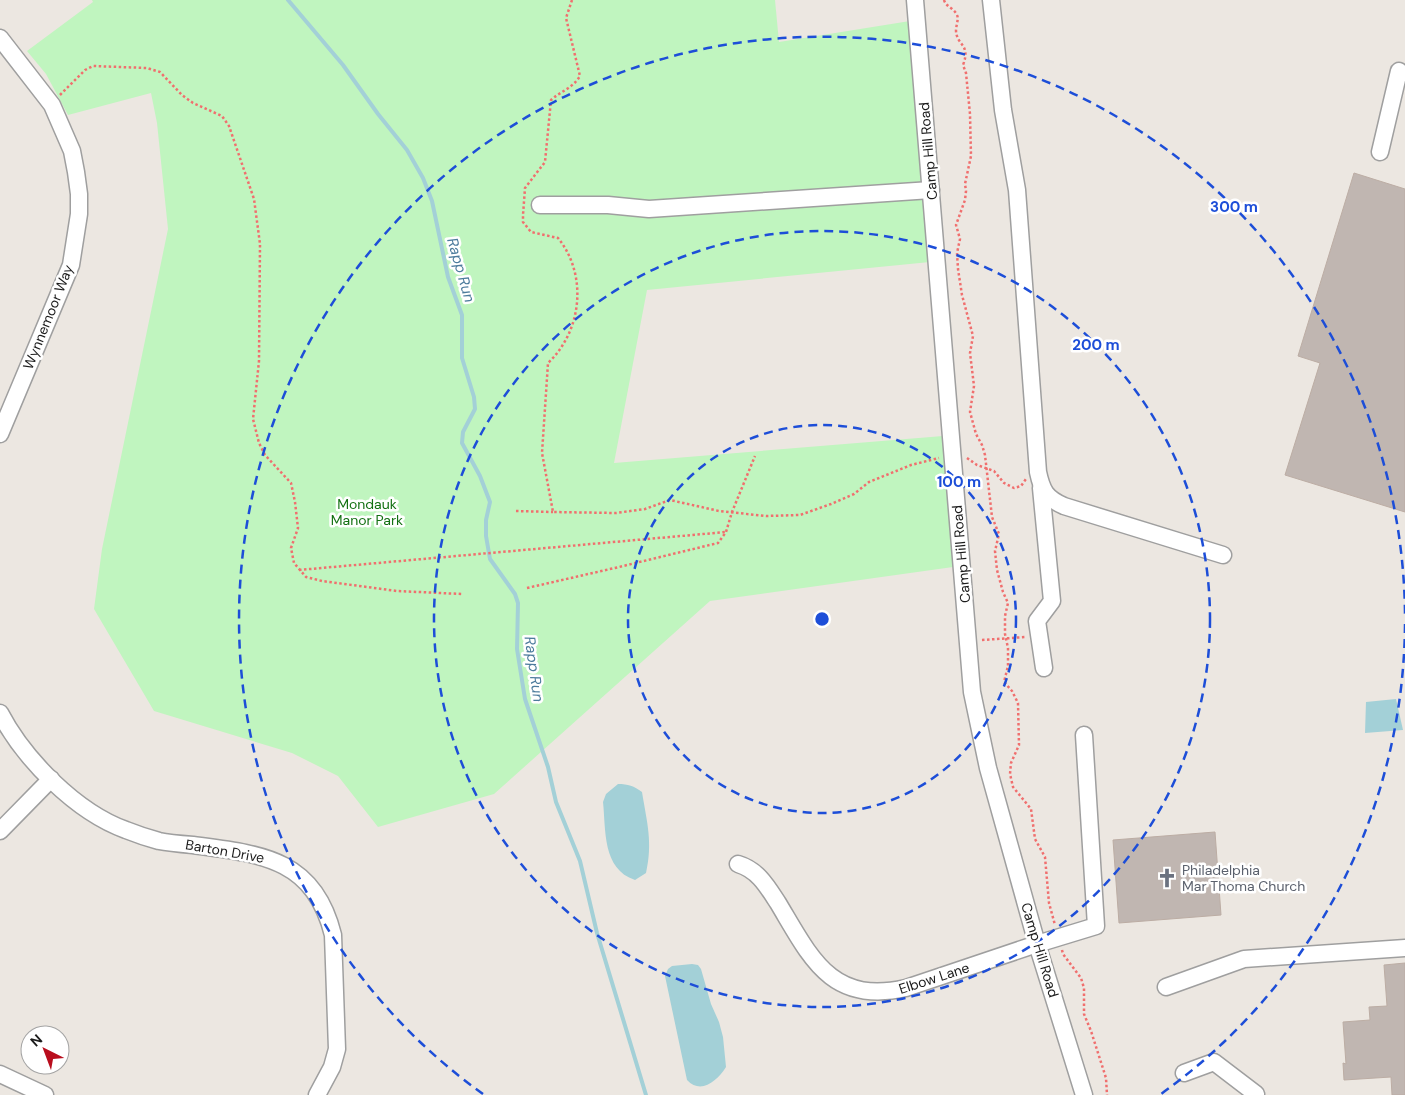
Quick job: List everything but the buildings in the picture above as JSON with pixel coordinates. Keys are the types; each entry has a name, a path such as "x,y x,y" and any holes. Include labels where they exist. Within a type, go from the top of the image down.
{"street":[{"name":"Camp Hill Road","path":"915,0 972,692 988,768 1037,944 1084,1095"},
{"path":"991,0 1003,110 1017,190 1040,479 1052,601 1037,621 1044,668"},
{"name":"Wynnemoor Way","path":"0,434 71,265 79,207 72,151 52,105 2,44"},
{"path":"1380,152 1399,71"},
{"path":"540,205 608,205 649,209 931,190"},
{"path":"1040,479 1051,500 1064,506 1223,555"},
{"path":"0,713 16,740 51,779 0,831"},
{"name":"Elbow Lane","path":"738,864 748,867 768,888 804,947 826,973 847,986 875,992 898,990 1096,926 1084,735"},
{"name":"Barton Drive","path":"51,779 84,808 124,830 159,841 233,850 275,860 305,879 322,905 333,935 337,1049 332,1067 317,1095"},
{"path":"1166,987 1244,959 1405,948"},
{"path":"1184,1073 1214,1062 1256,1094"},
{"path":"0,1074 45,1095"}],"path":[{"path":"553,512 542,454 548,363 556,356 575,318 577,276 572,259 558,238 531,232 523,222 522,214 525,188 544,162 551,100 557,94 575,85 580,76 566,18 572,0"},
{"path":"944,0 945,5 956,12 958,16 956,32 965,49 966,57 963,64 969,99 971,156 965,184 965,200 956,225 960,239 957,260 962,294 973,336 970,353 974,386 970,412 976,434 982,444 992,517 999,534 994,550 997,570 1002,592 1008,603 1005,616 1008,666 1004,682 1012,691 1018,703 1020,729 1019,745 1011,763 1010,774 1013,787 1031,809 1035,839 1045,857 1049,903 1058,937 1063,954 1080,978 1084,988 1084,1014 1104,1070 1107,1095"},
{"path":"52,105 84,70 92,66 147,68 160,72 182,95 193,103 222,116 229,126 254,199 260,244 259,360 252,419 259,443 265,455 291,483 298,528 291,548 294,563 306,577 322,581 397,591 462,594"},
{"path":"527,588 718,543 726,532 732,512 755,456"},
{"path":"516,511 616,513 645,509 670,500 719,511 766,516 800,514 854,494 869,482 911,465 936,458 953,456 965,457 977,465 994,471 1004,483 1014,488 1020,486 1029,475 1040,479"},
{"path":"299,570 726,532"},
{"path":"968,641 1039,636"}],"green space":[{"name":"Mondauk Manor Park","path":"92,0 775,0 779,42 910,21 930,262 647,290 614,463 943,436 953,567 710,601 494,794 378,827 338,776 292,753 154,711 94,609 102,549 168,229 157,123 151,93 68,115 46,74 27,51 93,2"}],"water":[{"path":"1396,699 1403,730 1365,733 1366,702"},
{"path":"618,784 631,786 642,792 649,852 646,873 635,880 624,875 616,867 611,858 606,836 603,802 606,794"},
{"path":"698,965 701,969 711,1004 719,1022 723,1037 726,1067 718,1077 703,1086 692,1084 687,1080 665,976 668,969 672,966"}],"waterway":[{"name":"Rapp Run","path":"288,0 343,65 378,114 407,150 423,178 432,201 448,277 462,315 462,358 474,397 475,409 463,432 462,443 480,476 490,502 486,520 486,536 490,559 515,594 518,603 517,649 525,699 548,767 556,802 580,861 597,933 646,1095"}],"place":[{"name":"Philadelphia Mar Thoma Church","path":"1167,878"}]}
